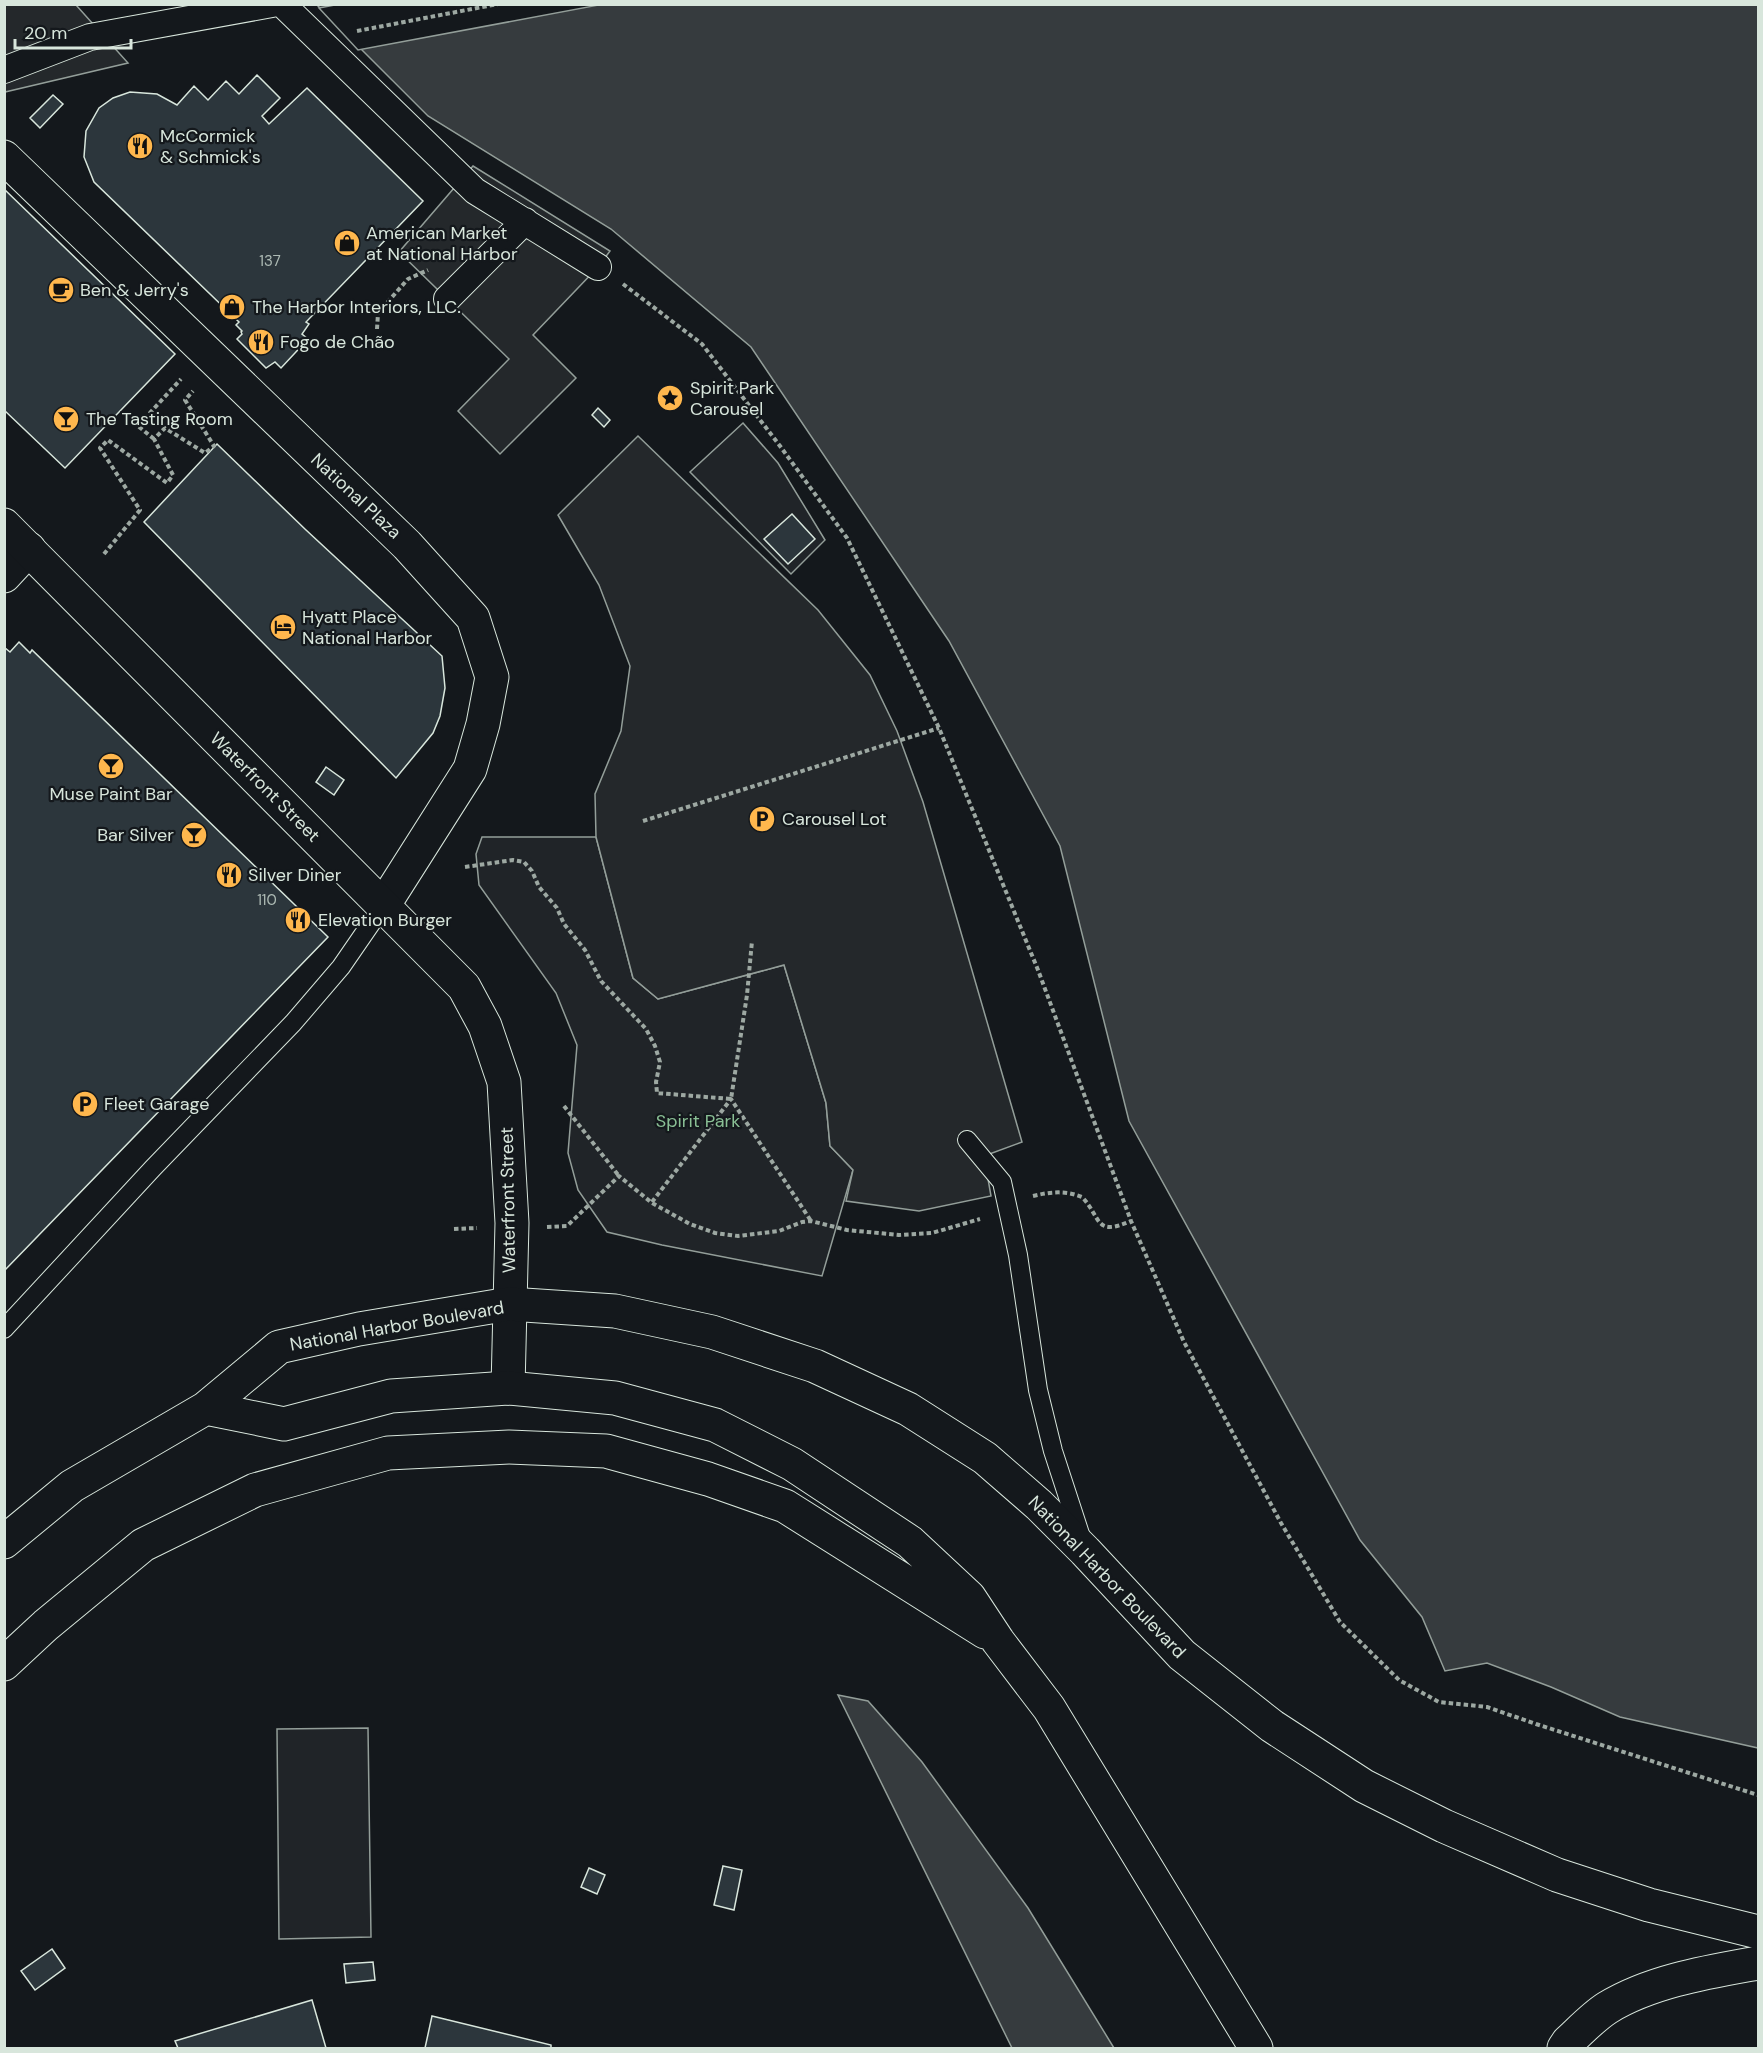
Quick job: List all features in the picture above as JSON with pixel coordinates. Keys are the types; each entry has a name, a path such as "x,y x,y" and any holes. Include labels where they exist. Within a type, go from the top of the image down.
{"main road":[{"name":"National Plaza","path":"4,157 407,545 473,618 492,677 483,724 470,769 383,906"},
{"name":"Waterfront Street","path":"4,525 464,987 485,1026 504,1082 512,1222 508,1388"},
{"path":"4,576 29,549"},
{"name":"National Harbor Boulevard","path":"4,1542 72,1486 206,1408 279,1347 359,1329 509,1304 615,1311 712,1332 815,1366 908,1409 985,1458 1039,1505 1086,1551 1182,1655 1272,1726 1364,1786 1444,1826 1557,1875 1648,1905 1758,1932"},
{"path":"206,1408 284,1424 391,1396 508,1388 615,1398 715,1425 792,1464 910,1542 969,1598 998,1641 1049,1708 1256,2049"},
{"path":"4,1664 46,1625 143,1545 255,1490 388,1453 509,1447 606,1451 708,1479 785,1506 998,1641"},
{"path":"1564,2049 1568,2042 1606,2009 1654,1987 1708,1972 1758,1963"}],"street":[{"path":"4,70 90,37 272,4"},
{"path":"282,4 475,191 598,267"},
{"path":"447,299 525,221"}],"lane":[{"path":"4,1329 153,1168 294,1023 341,967 383,906"},
{"path":"967,1140 1002,1182 1018,1255 1038,1390 1053,1451 1086,1551"}],"path":[{"path":"318,39 498,4"},
{"path":"598,267 702,344 847,538 939,728 1038,970 1131,1221 1184,1342 1281,1523 1340,1622 1399,1680 1439,1702 1487,1707 1758,1794"},
{"path":"377,329 378,313 408,279 420,273"},
{"path":"104,554 140,510 100,448 108,440 166,483 173,475 154,439 138,426 182,378"},
{"path":"154,439 165,428 205,453 214,446 185,400 194,390"},
{"path":"643,821 939,728"},
{"path":"465,867 513,860 524,862 532,871 539,887 557,908 564,924 585,950 601,981 646,1029 660,1062 656,1082 657,1093 731,1099"},
{"path":"652,1203 731,1099 747,995 752,941"},
{"path":"731,1099 811,1221"},
{"path":"564,1106 619,1176 652,1203 690,1224 715,1233 738,1236 779,1231 801,1222 811,1221 870,1234 932,1233 998,1213 1021,1199 1048,1192 1065,1192 1082,1197 1099,1223 1106,1227 1117,1227 1131,1221"},
{"path":"567,1226 619,1176"}],"green space":[{"path":"743,423 778,463 825,540 791,574 690,472"},
{"name":"Spirit Park","path":"482,837 596,837 633,978 658,999 784,965 826,1103 830,1146 853,1170 822,1276 607,1232 578,1190 568,1153 577,1045 556,993 479,885 476,854"},
{"path":"368,1728 371,1937 279,1939 277,1729"}],"shaded area":[{"path":"5,5 76,5 128,63 5,92"},
{"path":"317,5 1758,5 1758,1748 1620,1717 1551,1687 1487,1663 1445,1671 1422,1617 1360,1540 1129,1121 1060,846 949,641 751,347 611,229 428,116"},
{"path":"473,166 610,251 598,267 533,335 576,378 500,454 458,411 509,359 399,252"},
{"name":"Carousel Lot","path":"638,436 818,610 870,675 897,731 923,802 1022,1142 984,1156 991,1196 919,1211 846,1201 853,1170 830,1146 826,1103 784,965 658,999 633,978 596,837 595,794 621,731 630,666 599,585 558,515"},
{"path":"838,1695 868,1701 922,1762 1028,1908 1114,2048 1012,2048"}],"pier":[{"path":"340,4 599,5 358,50 319,8"}],"building":[{"path":"257,75 280,98 262,116 269,124 307,88 423,201 306,322 309,324 302,334 308,339 281,368 275,362 266,368 237,339 242,334 236,325 239,322 94,182 84,157 86,131 99,108 113,98 130,92 157,94 177,105 194,86 208,100 226,81 239,94"},
{"path":"53,95 63,104 40,128 30,118"},
{"path":"4,189 175,354 65,468 4,410"},
{"path":"598,408 610,420 604,427 592,415"},
{"path":"217,444 442,656 445,688 440,716 433,733 396,778 144,522"},
{"path":"792,514 815,539 788,564 764,539"},
{"name":"Fleet Garage","path":"19,642 30,653 32,650 328,937 4,1271 4,647 10,652"},
{"path":"326,767 344,780 334,795 316,782"},
{"path":"723,1866 742,1870 734,1910 714,1905"},
{"path":"589,1868 605,1875 597,1894 581,1887"},
{"path":"52,1949 65,1968 35,1990 21,1971"},
{"path":"373,1962 375,1980 346,1983 344,1964"},
{"path":"312,2000 326,2048 178,2048 175,2041"},
{"path":"432,2016 551,2045 551,2048 425,2048"}],"place":[{"name":"McCormick & Schmick's","path":"140,146"},
{"name":"American Market at National Harbor","path":"347,243"},
{"name":"Ben & Jerry's","path":"61,290"},
{"name":"The Harbor Interiors, LLC.","path":"232,307"},
{"name":"Fogo de Chão","path":"261,342"},
{"name":"Spirit Park Carousel","path":"670,398"},
{"name":"The Tasting Room","path":"66,419"},
{"name":"Hyatt Place National Harbor","path":"283,627"},
{"name":"Muse Paint Bar","path":"111,766"},
{"name":"Carousel Lot","path":"762,819"},
{"name":"Bar Silver","path":"194,835"},
{"name":"Silver Diner","path":"229,875"},
{"name":"Elevation Burger","path":"298,920"},
{"name":"Fleet Garage","path":"85,1104"}]}
